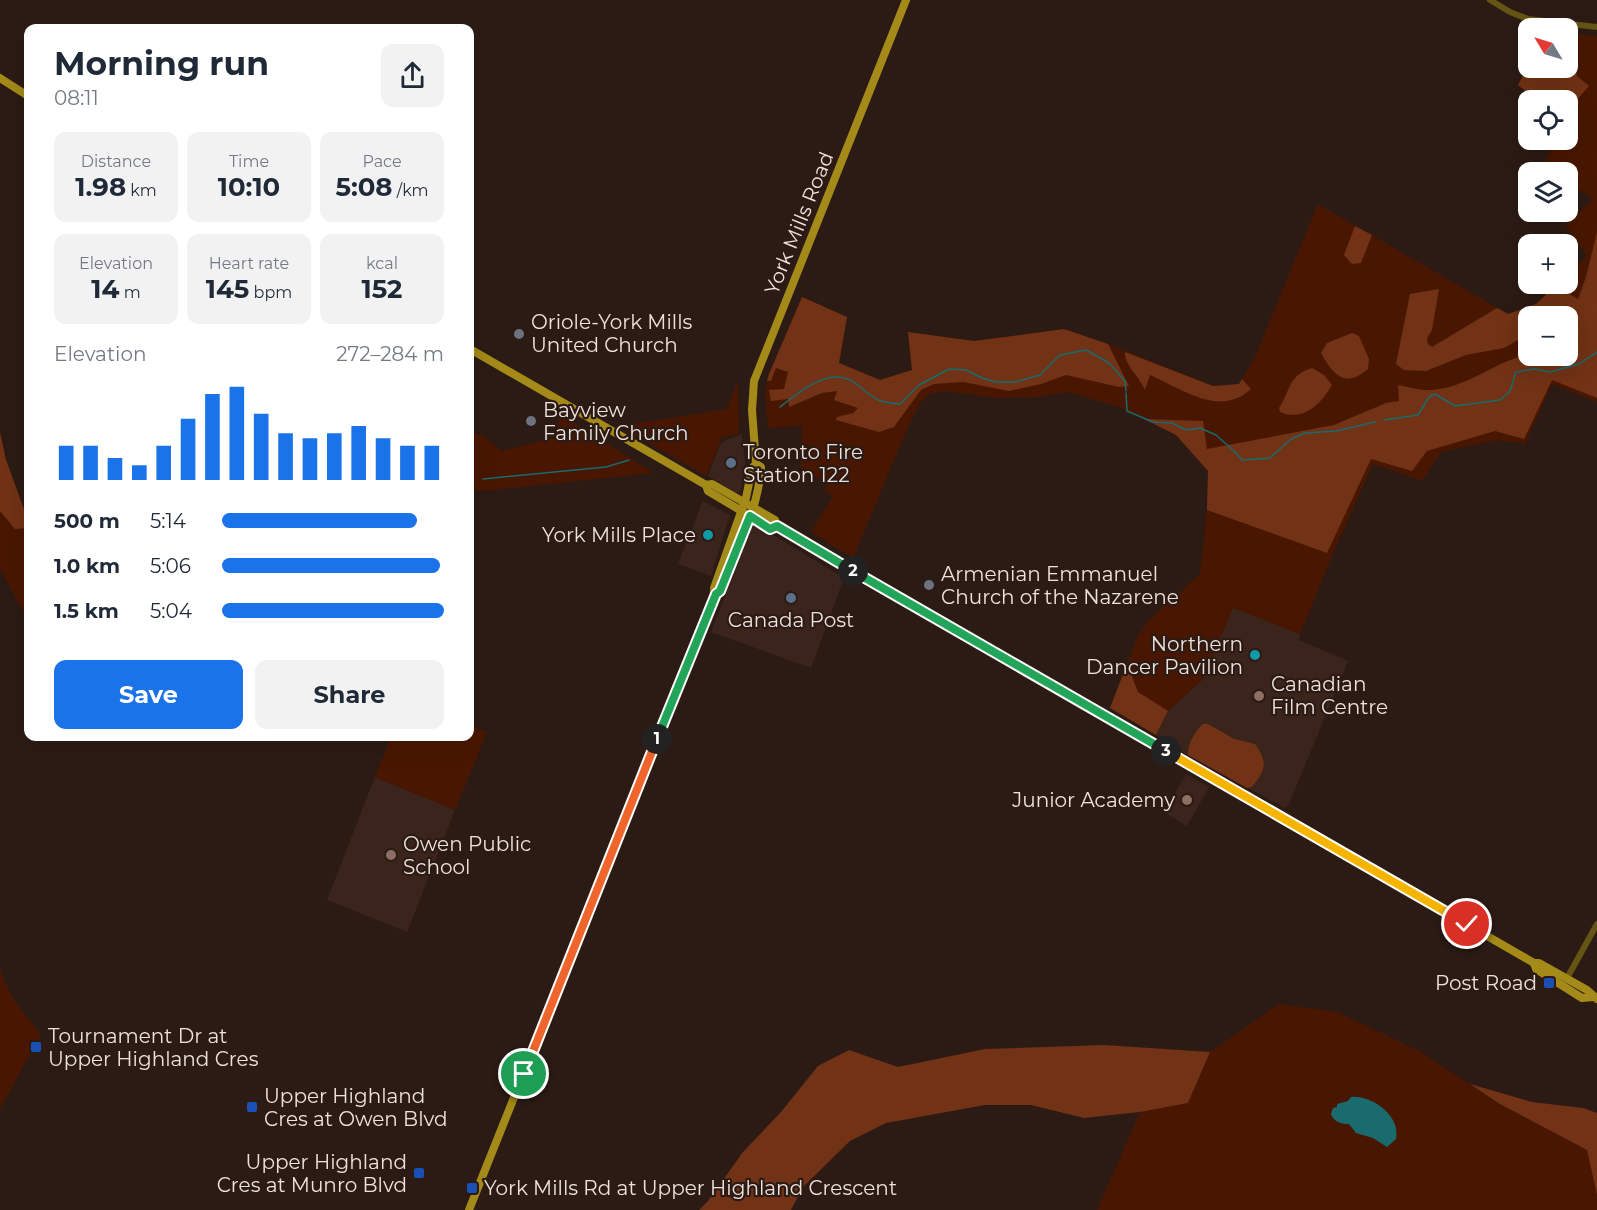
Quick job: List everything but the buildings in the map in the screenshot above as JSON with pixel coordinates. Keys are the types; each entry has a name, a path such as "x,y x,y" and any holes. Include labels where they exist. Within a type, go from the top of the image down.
{"main road":[{"name":"York Mills Road","path":"716,594 714,588 741,512 752,468 756,464 752,411 754,381 906,0"},
{"path":"0,78 24,93"},
{"path":"474,351 706,485 712,484 754,507 775,520 777,526 1534,963 1539,963 1565,983 1587,990 1595,998"},
{"name":"York Mills Road","path":"469,1210 716,594 720,591 754,507 760,484 761,467 756,464"},
{"path":"706,485 708,491 770,529 777,526"}],"street":[{"path":"1490,0 1509,12 1528,19 1597,27"},
{"path":"1565,983 1597,924"}],"shaded area":[{"path":"1578,34 1597,36 1597,402 1552,384 1525,444 1497,440 1441,452 1422,481 1373,464 1300,634 1233,608 1202,680 1168,711 1156,735 1110,708 1138,636 1148,621 1200,574 1207,510 1208,471 1176,435 1119,407 1068,392 1038,397 996,398 945,391 930,394 920,403 908,427 853,558 811,532 833,496 824,491 827,484 801,468 802,426 805,425 768,428 765,393 769,374 802,297 847,317 839,363 880,380 912,370 908,332 974,341 1064,329 1213,386 1239,384 1254,359 1318,204 1508,314 1518,310 1518,366 1578,366 1578,306 1530,306 1547,294 1578,294 1578,265 1587,256 1578,243 1578,234 1572,234 1566,226 1570,222 1578,222 1578,214 1593,198 1578,190 1578,162 1545,162 1550,150 1578,150 1578,90 1568,90 1568,78 1578,78"},
{"path":"1578,77 1589,86 1578,99 1578,90 1524,90 1518,85 1522,78"},
{"path":"1355,226 1372,235 1361,263 1352,264 1344,255"},
{"path":"1597,232 1597,398 1552,380 1524,439 1495,431 1427,451 1412,471 1371,459 1327,553 1207,510 1208,471 1176,435 1144,419 1203,421 1207,449 1334,425 1386,403 1399,401 1398,385 1423,390 1444,388 1457,385 1518,357 1518,366 1578,366 1578,306 1530,306 1547,294 1569,294 1578,299"},
{"path":"1439,289 1432,330 1427,338 1428,344 1432,347 1497,308 1508,314 1518,310 1518,340 1504,348 1466,355 1426,371 1404,370 1396,364 1410,294"},
{"path":"802,297 847,317 839,363 880,380 912,370 908,332 974,341 1064,329 1108,344 1129,386 1119,387 1066,375 1041,384 1009,391 963,382 934,384 921,390 894,427 879,432 836,420 837,417 853,413 858,408 834,400 837,391 822,393 789,407 788,399 771,401 769,390 784,389 788,372 776,368 771,381 767,381 769,374"},
{"path":"1352,333 1359,336 1369,359 1368,369 1360,375 1346,379 1330,368 1321,353 1327,343"},
{"path":"1125,352 1213,386 1239,384 1242,379 1251,389 1227,401 1214,401 1188,393 1150,375 1145,390 1127,362"},
{"path":"1312,368 1324,375 1332,385 1328,392 1317,405 1304,413 1296,415 1280,412 1279,408 1294,379"},
{"path":"738,381 739,434 722,437 706,476 620,426 727,409"},
{"path":"560,414 654,473 481,491 474,490 474,433 484,436 501,451 557,437"},
{"path":"0,432 6,460 24,509 24,613 0,568"},
{"path":"0,432 6,460 24,509 24,528 15,529 0,511"},
{"path":"742,434 745,463 739,493 708,476 719,446 726,440"},
{"path":"703,501 730,515 711,576 678,564"},
{"path":"754,523 844,578 811,668 711,632"},
{"name":"Canadian Film Centre","path":"1233,607 1300,634 1299,640 1348,661 1289,804 1285,808 1156,735 1168,711 1202,680"},
{"path":"1127,664 1138,692 1168,711 1156,735 1110,708"},
{"path":"1203,724 1208,724 1234,739 1255,744 1262,756 1264,766 1252,787 1247,788 1188,755 1192,738"},
{"path":"474,727 487,732 455,810 375,777 389,741 474,741"},
{"name":"Junior Academy","path":"1186,774 1209,787 1187,826 1164,812"},
{"name":"Owen Public School","path":"375,777 455,810 407,932 327,900"},
{"path":"0,969 17,1004 41,1034 0,1109"},
{"path":"1279,1004 1337,1012 1421,1052 1498,1103 1587,1150 1597,1187 1597,1210 1097,1210 1140,1112 1188,1103 1210,1052"},
{"path":"1104,1045 1210,1052 1188,1103 1140,1112 1084,1118 1031,1105 985,1105 886,1123 850,1141 803,1187 791,1210 699,1210 743,1152 781,1112 818,1066 849,1050 898,1067 985,1049"},
{"path":"1470,1084 1532,1102 1583,1108 1597,1113 1597,1195 1587,1150 1498,1103"}],"water":[{"path":"1351,1097 1368,1099 1389,1115 1394,1122 1396,1139 1387,1147 1373,1138 1356,1133 1349,1124 1338,1122 1332,1117 1333,1108 1337,1107 1337,1104 1348,1101"}],"waterway":[{"path":"780,407 805,388 835,377 845,378 855,383 879,400 900,404 919,385 949,369 966,370 996,382 1015,382 1040,375 1060,355 1086,350 1109,363 1125,381 1126,391"},
{"path":"1384,420 1418,415 1429,397 1435,394 1455,406 1500,400 1510,391 1516,372 1534,369 1550,372 1579,364 1597,352"},
{"path":"1126,393 1127,411 1153,422 1172,423 1186,430 1200,428 1216,435 1242,460 1270,458 1291,439 1305,433 1336,431 1375,422"},
{"path":"483,479 606,467 629,460"}],"place":[{"name":"Oriole-York Mills United Church","path":"519,334"},
{"name":"Bayview Family Church","path":"531,421"},
{"name":"Toronto Fire Station 122","path":"731,463"},
{"name":"York Mills Place","path":"708,535"},
{"name":"Armenian Emmanuel Church of the Nazarene","path":"929,585"},
{"name":"Canada Post","path":"791,598"},
{"name":"Northern Dancer Pavilion","path":"1255,655"},
{"name":"Canadian Film Centre","path":"1259,696"},
{"name":"Junior Academy","path":"1187,800"},
{"name":"Owen Public School","path":"391,855"},
{"name":"Post Road","path":"1549,983"},
{"name":"Tournament Dr at Upper Highland Cres","path":"36,1047"},
{"name":"Upper Highland Cres at Owen Blvd","path":"252,1107"},
{"name":"Upper Highland Cres at Munro Blvd","path":"419,1173"},
{"name":"York Mills Rd at Upper Highland Crescent","path":"472,1188"}],"route":[{"path":"524,1074 708,613 716,594 720,591 750,516 770,529 777,526 1467,924"}]}
